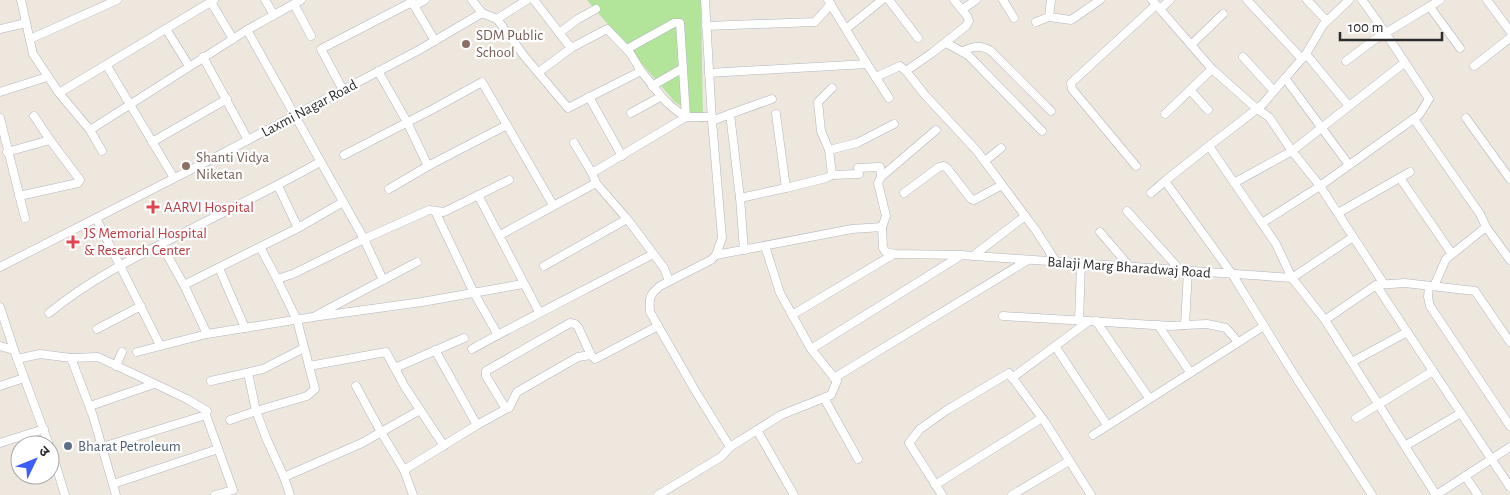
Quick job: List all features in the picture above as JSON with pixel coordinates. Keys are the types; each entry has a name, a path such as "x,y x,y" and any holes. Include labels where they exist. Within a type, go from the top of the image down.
{"street":[{"path":"30,39 116,0"},
{"path":"265,0 274,15"},
{"path":"414,6 425,0"},
{"path":"472,0 482,13 497,19 525,57 568,108 640,71"},
{"path":"497,19 527,0"},
{"path":"534,0 571,48"},
{"path":"705,0 722,238 716,255 711,260 660,286 649,299 650,312 696,392 730,446"},
{"path":"846,29 882,0"},
{"path":"889,0 918,38"},
{"path":"906,71 946,43 969,22 967,16 954,0"},
{"path":"962,9 976,0"},
{"path":"1003,0 1014,18"},
{"path":"1049,17 1051,0"},
{"path":"1036,22 1049,17 1071,20 1100,0"},
{"path":"1136,166 1072,88 1071,83 1156,5 1170,0"},
{"path":"1247,0 1304,57 1349,106"},
{"path":"1307,0 1327,21"},
{"path":"1151,193 1257,109 1304,57 1323,25 1350,0"},
{"path":"1262,223 1320,186 1414,119 1419,115 1429,99 1362,0"},
{"path":"1346,61 1374,40 1440,0"},
{"path":"1486,0 1510,31"},
{"path":"24,1 26,23 33,54 47,77 90,130 102,151"},
{"path":"59,93 107,66 212,1 233,39"},
{"path":"90,130 203,57 297,2 312,36"},
{"path":"343,90 321,49 412,2 435,41"},
{"path":"706,26 815,22 830,2 866,64 890,98"},
{"path":"1156,5 1212,69 1257,109 1269,117 1292,151 1320,186 1353,237 1407,332 1510,486"},
{"path":"1430,6 1460,48"},
{"path":"559,33 596,9"},
{"name":"Laxmi Nagar Road","path":"0,267 294,116 435,41 482,13"},
{"path":"1191,45 1223,14"},
{"path":"627,49 677,22 680,23 686,117"},
{"path":"0,29 26,23"},
{"path":"538,72 571,48 607,29 627,49 640,71 660,96 672,108 686,117 712,119 772,98"},
{"path":"166,30 189,66"},
{"path":"247,30 364,239 383,280"},
{"path":"1474,66 1510,38"},
{"path":"946,43 968,55 1042,131"},
{"path":"963,51 980,46 991,51 1051,111"},
{"path":"203,57 248,140"},
{"path":"1243,57 1274,91"},
{"path":"1234,183 1292,151 1404,63"},
{"path":"709,73 866,64"},
{"path":"107,66 174,178"},
{"path":"876,77 900,66 906,71 925,95 985,161 1056,262"},
{"path":"652,86 683,68"},
{"path":"1166,114 1212,69"},
{"path":"378,71 407,122 428,166"},
{"path":"0,92 47,77"},
{"path":"1286,78 1349,166"},
{"path":"344,155 482,82 553,205"},
{"path":"832,88 818,102 821,131 829,150 832,175"},
{"path":"1190,90 1208,110"},
{"path":"631,113 660,96"},
{"path":"589,97 622,156"},
{"path":"152,142 227,99"},
{"path":"730,114 744,250"},
{"path":"776,114 786,188"},
{"path":"19,196 80,180 34,116"},
{"path":"592,173 686,117"},
{"path":"0,118 2,140 25,218"},
{"path":"1466,118 1510,179"},
{"path":"1414,119 1510,260"},
{"path":"829,150 857,143 894,124"},
{"path":"389,189 428,166 507,125"},
{"path":"894,254 886,252 883,248 882,227 886,216 878,183 881,177 936,130"},
{"path":"7,152 50,140"},
{"path":"574,142 596,183 627,219 664,268 669,281"},
{"path":"1209,146 1276,244 1292,278 1325,320 1436,495 1510,446"},
{"path":"985,161 1001,148"},
{"path":"48,313 68,297 120,265 278,186 320,162"},
{"path":"904,193 939,167 944,166 948,168 971,199 974,200 1002,185"},
{"path":"740,198 832,175 880,167 881,177"},
{"path":"1338,213 1410,172"},
{"path":"1400,178 1452,254"},
{"path":"277,279 293,274 429,210 444,212 509,180"},
{"path":"1164,181 1232,274 1288,366 1372,495"},
{"path":"500,235 596,183"},
{"path":"278,186 298,228"},
{"path":"478,195 539,312"},
{"path":"184,285 298,228 343,202"},
{"path":"434,211 474,293 498,335"},
{"path":"1128,211 1184,271 1185,325"},
{"path":"973,256 1025,216"},
{"path":"96,218 160,345"},
{"path":"544,266 627,219"},
{"path":"716,255 852,229 882,227"},
{"path":"1486,227 1446,259 1428,297 1430,306 1510,426"},
{"path":"1100,232 1130,267"},
{"path":"1292,278 1353,237"},
{"path":"161,244 184,285 207,334"},
{"path":"658,495 721,457 730,446 781,415 831,395 836,381 811,349 792,315 780,292 765,246"},
{"path":"230,420 310,395 315,390 297,320 260,247"},
{"path":"472,349 539,312 653,254"},
{"path":"792,315 894,254"},
{"name":"Balaji Marg Bharadwaj Road","path":"894,254 973,256 1292,278"},
{"path":"811,349 962,256"},
{"path":"834,378 1028,260"},
{"path":"313,317 417,262"},
{"path":"1079,321 1081,264"},
{"path":"219,268 245,328"},
{"path":"1325,320 1380,285 1405,283 1475,290 1510,342"},
{"path":"136,352 207,334 422,302 523,284"},
{"path":"97,329 141,306"},
{"path":"0,307 17,359 46,435"},
{"path":"1003,316 1158,325 1206,324 1226,328 1238,342"},
{"path":"1012,378 1092,321"},
{"path":"1092,321 1149,398"},
{"path":"404,470 506,409 485,374 488,369 570,323 575,324 578,328 593,358 599,358 658,326"},
{"path":"1158,325 1190,372"},
{"path":"1093,434 1264,326"},
{"path":"1352,362 1407,332"},
{"path":"395,368 464,338"},
{"path":"0,346 14,350"},
{"path":"1055,346 1107,425"},
{"path":"212,380 263,369 304,348"},
{"path":"435,350 477,425"},
{"path":"116,366 122,352"},
{"path":"309,366 384,352 444,446"},
{"path":"17,359 40,354 71,358 98,357 207,410 206,415 232,490 215,495"},
{"path":"509,408 517,392 578,357 591,355"},
{"path":"71,358 90,406 116,495"},
{"path":"1356,418 1433,371"},
{"path":"248,373 256,411 266,440 284,477 290,495"},
{"path":"942,495 909,443 920,428 1008,373 1042,418 1091,495"},
{"path":"0,386 24,378"},
{"path":"90,406 154,384"},
{"path":"356,386 380,432 404,470 413,495"},
{"path":"824,398 858,459"},
{"path":"284,477 362,443 420,410"},
{"path":"1405,446 1461,413"},
{"path":"102,447 206,415"},
{"path":"935,485 1042,418"},
{"path":"0,442 44,429"},
{"path":"757,430 794,495"},
{"path":"113,484 218,449"},
{"path":"1012,495 1025,492 1069,461"},
{"path":"1465,476 1478,495"},
{"path":"60,479 65,495"}],"green space":[{"path":"587,0 701,0 703,123 674,101"}],"place":[{"name":"SDM Public School","path":"466,44"},
{"name":"Shanti Vidya Niketan","path":"186,166"},
{"name":"AARVI Hospital","path":"153,207"},
{"name":"JS Memorial Hospital & Research Center","path":"73,242"},
{"name":"Bharat Petroleum","path":"68,446"}]}
